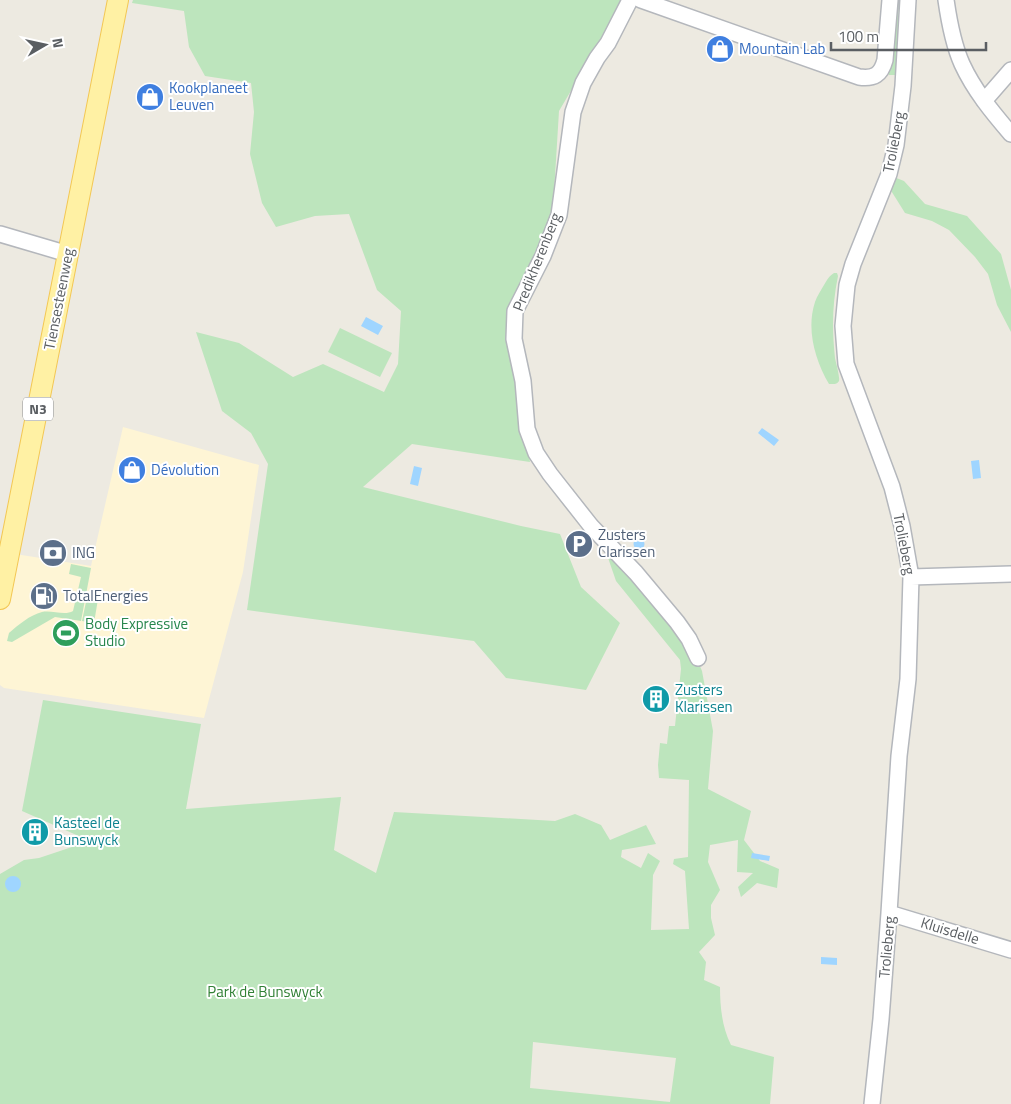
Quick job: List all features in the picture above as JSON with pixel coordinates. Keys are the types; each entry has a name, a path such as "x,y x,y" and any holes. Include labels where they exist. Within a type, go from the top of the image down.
{"main road":[{"name":"Tiensesteenweg","path":"0,599 4,552 68,254 118,0"}],"street":[{"name":"Predikherenberg","path":"630,0 608,43 583,83 573,112 558,215 543,256 515,311 514,339 523,380 527,429 536,453 590,526 636,573 677,622 689,639 698,658"},
{"path":"641,0 859,77 869,78 882,68 885,60 890,0"},
{"name":"Trolieberg","path":"872,1104 889,912 899,756 908,679 911,577 902,526 892,487 846,364 843,326 847,285 853,264 889,174 896,145 903,86 908,0"},
{"path":"946,0 949,22 962,63 984,101 1011,134"},
{"path":"984,101 1011,70"},
{"path":"0,234 68,254"},
{"path":"911,577 1011,574"},
{"name":"Kluisdelle","path":"889,912 1011,950"}],"shaded area":[{"path":"123,427 259,465 243,572 204,718 4,688 0,685 0,551 91,566"}],"green space":[{"path":"133,0 621,0 621,6 559,111 553,209 513,307 506,342 519,398 530,462 412,444 363,487 560,534 581,587 620,623 586,690 506,678 474,641 247,610 268,464 251,433 222,411 196,332 239,343 293,377 323,364 384,392 398,364 401,311 377,290 349,214 315,216 276,227 262,203 250,154 254,112 251,83 205,76 189,47 184,11 132,3"},
{"path":"893,0 899,0 896,75 889,75 889,58"},
{"path":"894,177 904,181 925,204 967,216 1001,254 1011,290 1011,332 997,305 988,274 975,257 949,230 932,221 905,213 890,189"},
{"path":"834,273 837,273 838,276 833,327 839,381 835,384 829,384 816,355 811,323 815,302 827,280"},
{"path":"340,328 392,353 380,377 328,352"},
{"name":"Park de Bunswyck","path":"605,549 690,643 702,671 713,731 708,789 751,811 744,840 760,861 779,869 777,888 757,883 741,897 738,887 753,873 737,872 738,840 710,845 708,862 720,890 711,905 711,918 715,935 699,952 706,962 704,980 720,987 722,1017 731,1045 774,1057 770,1104 0,1104 0,874 24,860 39,858 90,841 22,811 43,700 201,724 186,809 341,797 334,850 376,873 394,812 555,821 575,814 601,825 610,840 646,825 656,844 622,850 621,857 641,868 648,853 660,861 653,875 651,930 689,929 685,871 673,864 674,859 688,857 689,780 659,778 658,765 660,743 667,744 669,726 675,726 681,669 680,660 616,581","holes":["533,1042 676,1058 670,1102 530,1088"]},
{"path":"71,564 91,568 81,621 55,617 12,642 7,641 9,633 33,615 42,612 66,613 73,611 81,577 69,574"},
{"path":"87,597 98,599 94,623 82,621"}],"water":[{"path":"366,317 383,326 378,335 361,326"},
{"path":"762,428 779,440 774,446 758,433"},
{"path":"979,460 981,478 973,479 971,461"},
{"path":"414,466 422,468 418,486 410,484"},
{"path":"639,538 645,544 639,550 633,544"},
{"path":"752,853 770,856 769,861 751,858"},
{"path":"13,876 21,884 13,892 5,884"},
{"path":"821,957 837,958 837,965 821,964"}],"place":[{"name":"Mountain Lab","path":"720,49"},
{"name":"Kookplaneet Leuven","path":"150,97"},
{"name":"Dévolution","path":"132,470"},
{"name":"Zusters Clarissen","path":"579,544"},
{"name":"ING","path":"53,553"},
{"name":"TotalEnergies","path":"44,596"},
{"name":"Body Expressive Studio","path":"66,633"},
{"name":"Zusters Klarissen","path":"656,699"},
{"name":"Kasteel de Bunswyck","path":"35,832"}]}
